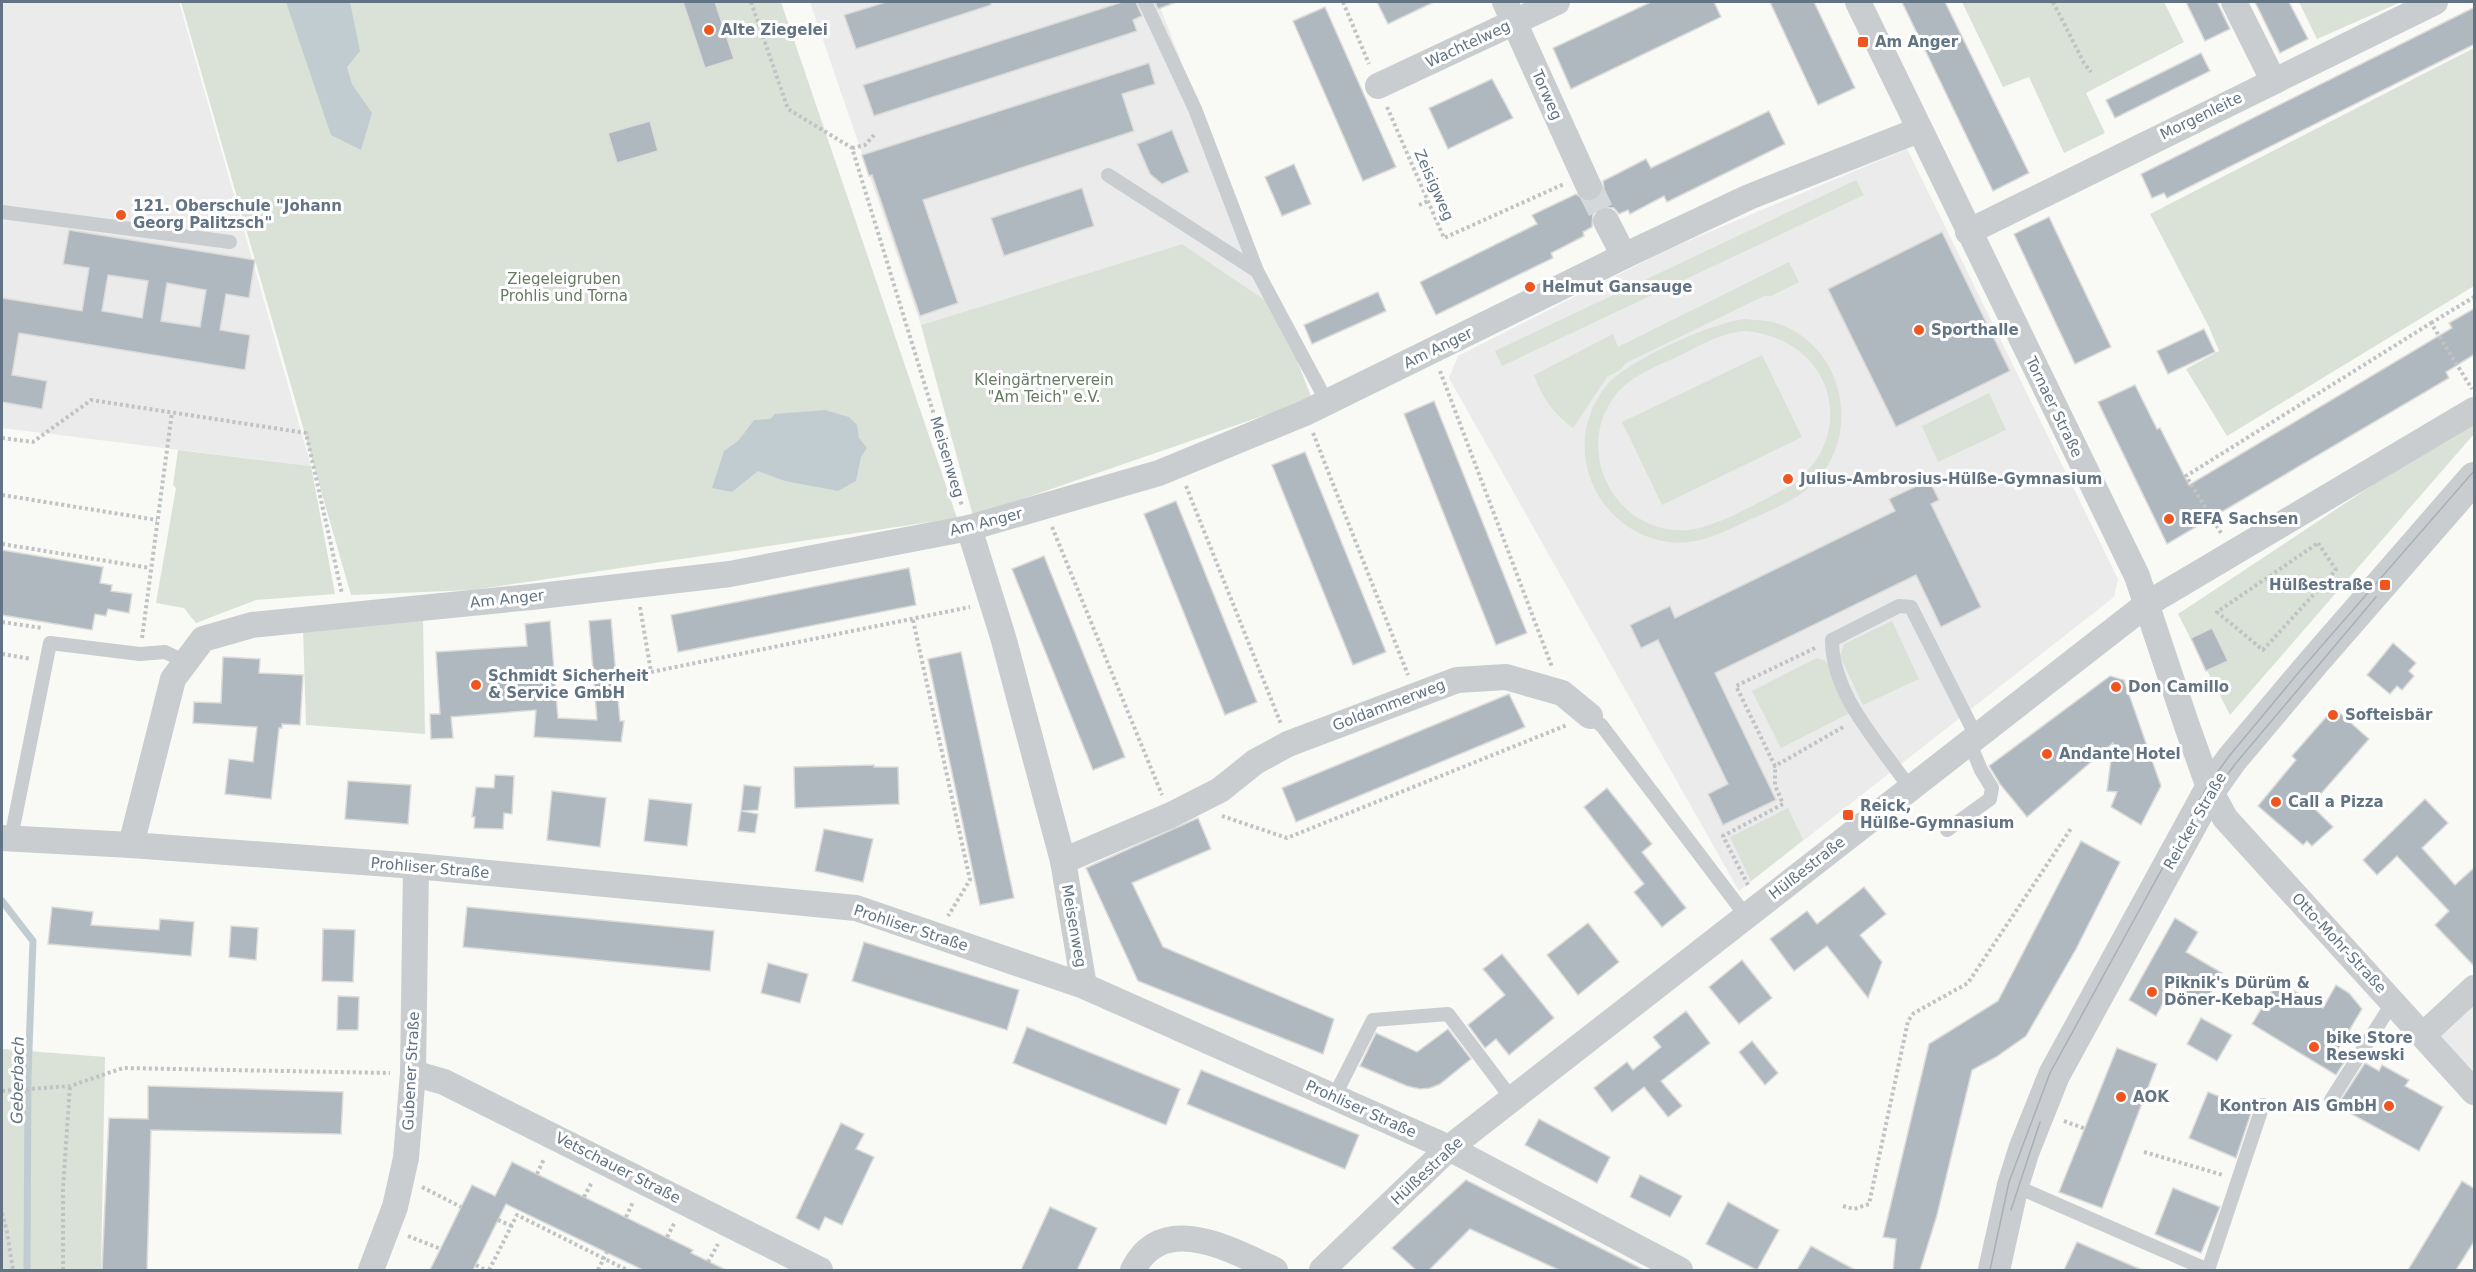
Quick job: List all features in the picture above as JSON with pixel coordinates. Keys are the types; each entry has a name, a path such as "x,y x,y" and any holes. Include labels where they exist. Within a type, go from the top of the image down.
{"street":[{"name":"Wachtelweg","path":"1378,86 1510,12 1557,2"},
{"name":"Tornaer Straße","path":"1858,2 2137,576 2210,790"},
{"path":"2234,2 2273,80"},
{"name":"Morgenleite","path":"1968,232 2435,2"},
{"name":"Torweg","path":"1510,12 1586,181"},
{"name":"Am Anger","path":"131,845 172,679 203,639 252,625 730,574 969,528 1044,507 1178,466 1316,408 1749,197 1919,130"},
{"path":"1606,221 1624,256"},
{"name":"Hülßestraße","path":"1322,1270 1449,1148 1909,787 2147,604 2475,410"},
{"name":"Reicker Straße","path":"1994,1270 2013,1185 2038,1111 2068,1048 2210,790 2232,759 2313,663 2475,478"},
{"name":"Meisenweg","path":"969,528 992,602 1063,861 1084,986"},
{"name":"Goldammerweg","path":"1063,861 1220,790 1255,762 1288,744 1457,680 1506,677 1562,693 1590,716"},
{"name":"Otto-Mohr-Straße","path":"2210,790 2225,818 2235,830 2475,1092"},
{"name":"Prohliser Straße","path":"6,838 416,866 856,908 1084,986 1449,1148 1680,1270"},
{"name":"Gubener Straße","path":"372,1270 403,1178 413,1073 416,866"},
{"path":"2423,1035 2475,988"},
{"name":"Vetschauer Straße","path":"413,1073 444,1082 820,1270"},
{"path":"1133,1270 1149,1249 1176,1239 1196,1238 1275,1270"}],"lane":[{"path":"1145,2 1196,109 1257,271 1316,408"},
{"path":"1108,174 1257,271"},
{"path":"2,212 230,242"},
{"path":"1909,787 1850,703 1832,657 1832,640 1899,606 1911,607 1973,738 1981,770 1992,788 1990,799 1947,830"},
{"path":"6,838 50,643 140,654 165,652 186,662"},
{"name":"Goldammerweg","path":"1590,716 1602,726 1746,916"},
{"path":"2331,1100 2392,1002"},
{"path":"1334,1097 1373,1020 1448,1014 1512,1099"},
{"path":"2013,1185 2208,1270 2263,1105"}],"path":[{"path":"751,2 788,109 852,148 865,145 874,135"},
{"name":"Zeisigweg","path":"1343,2 1444,238 1586,181"},
{"path":"2053,2 2084,63 2091,72"},
{"name":"Meisenweg","path":"852,148 969,528"},
{"path":"1419,205 1428,201"},
{"path":"2234,552 2186,476 2475,297"},
{"path":"2431,323 2475,392"},
{"path":"1433,351 1562,693"},
{"path":"2,438 33,442 91,400 306,433 347,615"},
{"path":"1316,408 1416,694"},
{"path":"140,654 172,412"},
{"path":"1178,466 1288,744"},
{"path":"2,495 156,520"},
{"path":"1044,507 1180,810 1287,838 1590,716"},
{"path":"2318,543 2336,570 2263,650 2217,612 2318,543"},
{"path":"2,544 150,568"},
{"path":"636,585 651,672 992,602"},
{"path":"913,620 947,760 972,879 936,936"},
{"path":"2,622 46,629 50,643"},
{"path":"1749,886 1723,836 1783,804 1775,785 1775,766 1736,686 1832,640"},
{"path":"2,654 47,661"},
{"path":"931,701 937,700"},
{"path":"1775,766 1860,717"},
{"path":"1843,1206 1854,1209 1869,1204 1908,1021 1914,1013 1968,983 2072,827"},
{"path":"2,1091 70,1086 123,1068 413,1073"},
{"path":"63,1270 63,1188 70,1086"},
{"path":"2144,1152 2238,1179"},
{"path":"403,1178 461,1207"},
{"path":"476,1265 487,1270 520,1210"},
{"path":"2,1213 13,1270"},
{"path":"517,1215 627,1270"},
{"path":"498,1220 512,1226"},
{"path":"388,1227 441,1250"},
{"path":"561,1237 564,1231"},
{"path":"598,1270 607,1252"}],"shaded area":[{"name":"121. Oberschule \"Johann Georg Palitzsch\"","path":"2,2 179,2 311,466 2,428"},
{"path":"286,2 350,2 360,51 347,67 352,84 372,113 361,150 331,135"},
{"path":"810,2 1158,2 1277,308 1182,244 921,325"},
{"name":"Julius-Ambrosius-Hülße-Gymnasium","path":"1907,149 2118,579 2114,597 1739,891 1449,378 1458,356 1669,249"},
{"path":"825,410 849,417 857,425 859,438 867,448 861,457 856,481 838,491 785,481 758,471 732,492 712,488 724,451 739,440 754,420 770,419 775,414"},
{"path":"2474,988 2474,1092 2423,1035"}],"green space":[{"name":"Ziegeleigruben Prohlis und Torna","path":"181,2 781,2 957,518 473,590 351,595"},
{"path":"1962,2 2164,2 2184,42 2086,93 2105,133 2064,153 2029,77 2003,87"},
{"path":"2299,2 2401,2 2317,39"},
{"path":"2474,48 2474,286 2227,436 2186,369 2219,351 2209,327 2150,214"},
{"path":"1856,180 1864,195 1502,366 1495,351"},
{"name":"Kleingärtnerverein \"Am Teich\" e.V.","path":"1182,244 1277,308 1312,399 973,516 921,325"},
{"path":"1789,262 1799,282 1771,296 1764,296 1626,363 1620,370 1607,377 1573,428 1554,411 1541,391 1534,375 1613,334 1618,347"},
{"path":"1744,319 1776,323 1799,334 1817,350 1830,369 1839,392 1841,415 1839,439 1830,462 1815,482 1791,500 1724,532 1703,539 1681,543 1658,540 1634,530 1615,516 1600,498 1590,477 1585,454 1586,430 1593,407 1607,385 1633,365 1671,344","holes":["1744,331 1774,337 1798,350 1815,368 1826,389 1830,413 1827,438 1815,462 1794,484 1715,523 1690,530 1663,528 1640,519 1622,504 1608,485 1600,462 1598,438 1604,414 1618,392 1648,370 1719,337"]},
{"path":"1762,355 1802,437 1662,505 1622,422"},
{"path":"1989,393 2006,430 1938,462 1922,426"},
{"path":"2474,418 2474,434 2230,715 2178,614"},
{"path":"178,450 311,466 335,594 256,600 196,623 184,608 156,603 176,488 173,485"},
{"path":"423,619 425,734 306,725 303,626"},
{"path":"1892,621 1919,679 1863,705 1840,656 1844,644"},
{"path":"1817,658 1826,661 1852,712 1781,748 1752,691"},
{"path":"1788,808 1803,840 1751,881 1730,837"},
{"path":"2,1049 105,1057 101,1270 2,1270"}],"building":[{"name":"Alte Ziegelei","path":"683,2 715,2 734,59 705,68"},
{"path":"886,2 991,2 991,5 856,49 844,15"},
{"path":"1122,2 1136,2 1142,16 1133,20 1137,31 874,116 863,85"},
{"path":"1155,2 1176,2 1158,9"},
{"path":"1377,2 1434,2 1388,24"},
{"path":"1651,2 1714,2 1721,17 1571,89 1553,48"},
{"path":"1770,2 1814,2 1855,88 1818,105"},
{"path":"1902,2 1945,2 2029,173 1993,191"},
{"path":"2186,2 2217,2 2230,29 2205,41"},
{"path":"2255,2 2289,2 2308,39 2280,53"},
{"path":"1325,7 1396,167 1363,181 1293,21"},
{"path":"2475,7 2475,44 2167,198 2164,193 2152,198 2141,174"},
{"path":"2201,53 2210,71 2115,118 2106,100"},
{"path":"1149,63 1155,84 1122,94 1134,131 923,200 958,303 920,316 872,175 869,176 862,155"},
{"path":"1492,79 1513,118 1448,149 1429,108"},
{"path":"1769,111 1785,144 1667,202 1664,196 1630,214 1628,210 1619,214 1614,208 1600,207 1593,213 1592,227 1583,232 1584,236 1551,253 1553,258 1436,315 1420,282 1537,224 1532,215 1576,194 1587,202 1595,201 1604,188 1603,181 1646,159 1651,168"},
{"path":"650,121 658,151 617,163 608,133"},
{"path":"1172,130 1189,172 1162,184 1150,174 1137,144"},
{"path":"1294,164 1311,204 1282,216 1265,177"},
{"path":"1082,188 1094,226 1004,256 991,218"},
{"path":"2049,217 2111,347 2075,364 2014,234"},
{"path":"69,230 255,260 249,298 226,294 220,330 250,335 245,370 19,333 12,375 47,381 42,409 2,402 2,298 82,311 89,268 63,264","holes":["108,275 148,281 142,318 102,311","167,283 206,290 200,327 161,321"]},
{"name":"Sporthalle","path":"1942,232 2010,371 1896,427 1828,289"},
{"path":"1378,292 1386,311 1312,344 1304,325"},
{"path":"2475,308 2475,354 2446,372 2449,378 2167,544 2098,402 2135,385 2189,485 2452,328 2449,323"},
{"path":"2204,329 2215,352 2168,374 2157,351"},
{"path":"1434,401 1527,633 1496,645 1404,414"},
{"path":"1305,452 1386,652 1353,665 1272,465"},
{"path":"1929,480 1939,500 1931,504 1981,607 1941,627 1916,575 1715,673 1776,800 1723,825 1708,794 1728,784 1658,640 1641,648 1630,625 1670,606 1675,618 1895,511 1889,499"},
{"path":"1176,501 1257,702 1225,715 1144,514"},
{"path":"2,550 103,567 100,583 112,585 111,591 132,594 129,613 108,609 106,616 95,614 92,630 2,615"},
{"path":"1044,556 1125,757 1093,770 1012,569"},
{"path":"909,568 916,605 678,652 671,615"},
{"path":"611,619 620,721 624,721 621,742 534,737 536,710 451,717 453,738 431,739 430,714 440,714 436,652 527,646 525,624 550,621 558,718 597,720 589,621"},
{"path":"2212,628 2228,661 2206,671 2191,638"},
{"path":"2393,643 2416,663 2409,671 2414,676 2402,690 2397,686 2390,694 2367,675"},
{"path":"961,652 1014,898 980,905 928,659"},
{"path":"223,657 260,659 259,673 303,675 300,725 282,724 282,728 279,728 271,799 225,794 229,759 253,762 257,727 193,723 194,702 221,703"},
{"path":"2110,676 2124,680 2161,786 2141,825 2111,807 2117,792 2107,791 2113,743 2027,817 2000,784 1989,766"},
{"path":"1509,694 1525,727 1296,822 1282,788"},
{"path":"2334,708 2369,739 2311,805 2333,827 2312,846 2307,841 2303,845 2258,806 2296,760 2292,756"},
{"path":"874,765 874,767 898,767 899,804 795,808 794,767"},
{"path":"495,775 514,776 512,814 504,813 503,829 474,828 475,817 472,817 476,787 494,788"},
{"path":"348,781 411,785 408,824 345,819"},
{"path":"744,785 761,787 758,810 741,811"},
{"path":"1607,788 1652,844 1642,852 1686,908 1662,927 1634,892 1644,884 1584,807"},
{"path":"552,791 606,798 600,847 547,840"},
{"path":"649,799 692,804 687,846 644,841"},
{"path":"2425,799 2448,823 2422,848 2455,885 2475,867 2475,967 2435,925 2449,911 2397,856 2377,875 2363,860"},
{"path":"741,811 758,814 755,833 738,831"},
{"path":"1198,818 1211,849 1132,883 1163,947 1334,1019 1323,1054 1138,981 1086,868"},
{"path":"824,829 873,839 863,882 815,871"},
{"path":"2081,841 2120,862 2076,949 2026,1036 1972,1070 1937,1215 1920,1270 1893,1270 1896,1239 1883,1237 1929,1044 1998,1001"},
{"path":"1864,887 1886,914 1860,935 1882,962 1868,998 1827,946 1794,971 1770,939 1807,911 1817,924"},
{"path":"52,907 93,912 91,925 159,930 160,919 194,922 191,956 48,944"},
{"path":"467,907 714,931 710,971 463,947"},
{"path":"2175,918 2198,932 2186,952 2222,973 2204,1004 2173,985 2156,1016 2129,1000"},
{"path":"1588,923 1619,962 1578,995 1547,955"},
{"path":"231,926 258,928 256,960 229,957"},
{"path":"323,929 355,930 353,982 322,981"},
{"path":"864,942 1019,990 1007,1030 852,981"},
{"path":"1502,954 1554,1018 1509,1055 1496,1039 1485,1048 1468,1025 1505,995 1483,969"},
{"path":"1742,960 1772,998 1739,1024 1709,987"},
{"path":"768,963 808,974 800,1003 761,993"},
{"name":"bike Store Resewski","path":"2278,981 2323,1008 2336,985 2349,993 2362,1009 2338,1049 2349,1055 2336,1075 2252,1024"},
{"path":"338,996 359,997 358,1030 337,1030"},
{"path":"1686,1011 1710,1043 1661,1081 1682,1106 1668,1117 1644,1087 1612,1112 1594,1088 1627,1062 1633,1070 1661,1047 1653,1037"},
{"path":"2201,1018 2232,1035 2217,1061 2187,1044"},
{"path":"1027,1027 1180,1089 1166,1125 1013,1063"},
{"path":"1448,1029 1471,1059 1440,1084 1420,1089 1407,1086 1360,1066 1376,1033 1417,1052"},
{"path":"1752,1041 1778,1073 1765,1085 1739,1052"},
{"name":"AOK","path":"2117,1048 2157,1064 2102,1208 2059,1192"},
{"name":"Kontron AIS GmbH","path":"2365,1063 2379,1071 2382,1065 2409,1080 2405,1086 2443,1107 2419,1151 2337,1106"},
{"path":"1201,1070 1359,1135 1345,1169 1187,1104"},
{"path":"148,1086 343,1092 341,1134 151,1130 147,1270 102,1270 109,1118 148,1119"},
{"path":"2208,1092 2252,1110 2236,1158 2189,1138"},
{"path":"1539,1119 1610,1157 1597,1183 1525,1145"},
{"path":"841,1123 864,1134 856,1149 874,1157 842,1225 825,1217 819,1230 796,1218"},
{"path":"512,1162 693,1250 691,1253 726,1270 643,1270 506,1204 473,1270 430,1270 472,1185 495,1196"},
{"path":"1640,1175 1682,1196 1670,1217 1630,1197"},
{"path":"1466,1180 1644,1270 1559,1270 1470,1229 1429,1270 1416,1270 1392,1248"},
{"path":"2462,1181 2475,1189 2475,1240 2456,1270 2408,1270"},
{"path":"2173,1188 2220,1207 2201,1253 2155,1234"},
{"path":"1728,1202 1779,1230 1757,1270 1706,1244"},
{"path":"1050,1207 1097,1228 1077,1270 1021,1270"},
{"path":"2077,1242 2142,1270 2064,1270"},
{"path":"1811,1246 1855,1270 1797,1270"}],"waterway":[{"name":"Geberbach","path":"2,901 33,941 28,1076 27,1270"}],"tunnel":[{"path":"1589,187 1606,221"}],"tram line":[{"path":"1990,1270 2009,1182 2050,1073 2208,785 2299,672 2474,471"},
{"path":"2212,795 2236,763 2376,597"},
{"path":"2011,1210 2040,1122"}],"place":[{"name":"Alte Ziegelei","path":"709,30"},
{"name":"Am Anger","path":"1863,42"},
{"name":"121. Oberschule \"Johann Georg Palitzsch\"","path":"121,215"},
{"name":"Helmut Gansauge","path":"1530,287"},
{"name":"Sporthalle","path":"1919,330"},
{"name":"Julius-Ambrosius-Hülße-Gymnasium","path":"1788,479"},
{"name":"REFA Sachsen","path":"2169,519"},
{"name":"Hülßestraße","path":"2385,585"},
{"name":"Schmidt Sicherheit & Service GmbH","path":"476,685"},
{"name":"Don Camillo","path":"2116,687"},
{"name":"Softeisbär","path":"2333,715"},
{"name":"Andante Hotel","path":"2047,754"},
{"name":"Call a Pizza","path":"2276,802"},
{"name":"Reick, Hülße-Gymnasium","path":"1848,815"},
{"name":"Piknik's Dürüm & Döner-Kebap-Haus","path":"2152,992"},
{"name":"bike Store Resewski","path":"2314,1047"},
{"name":"AOK","path":"2121,1097"},
{"name":"Kontron AIS GmbH","path":"2389,1106"}]}
